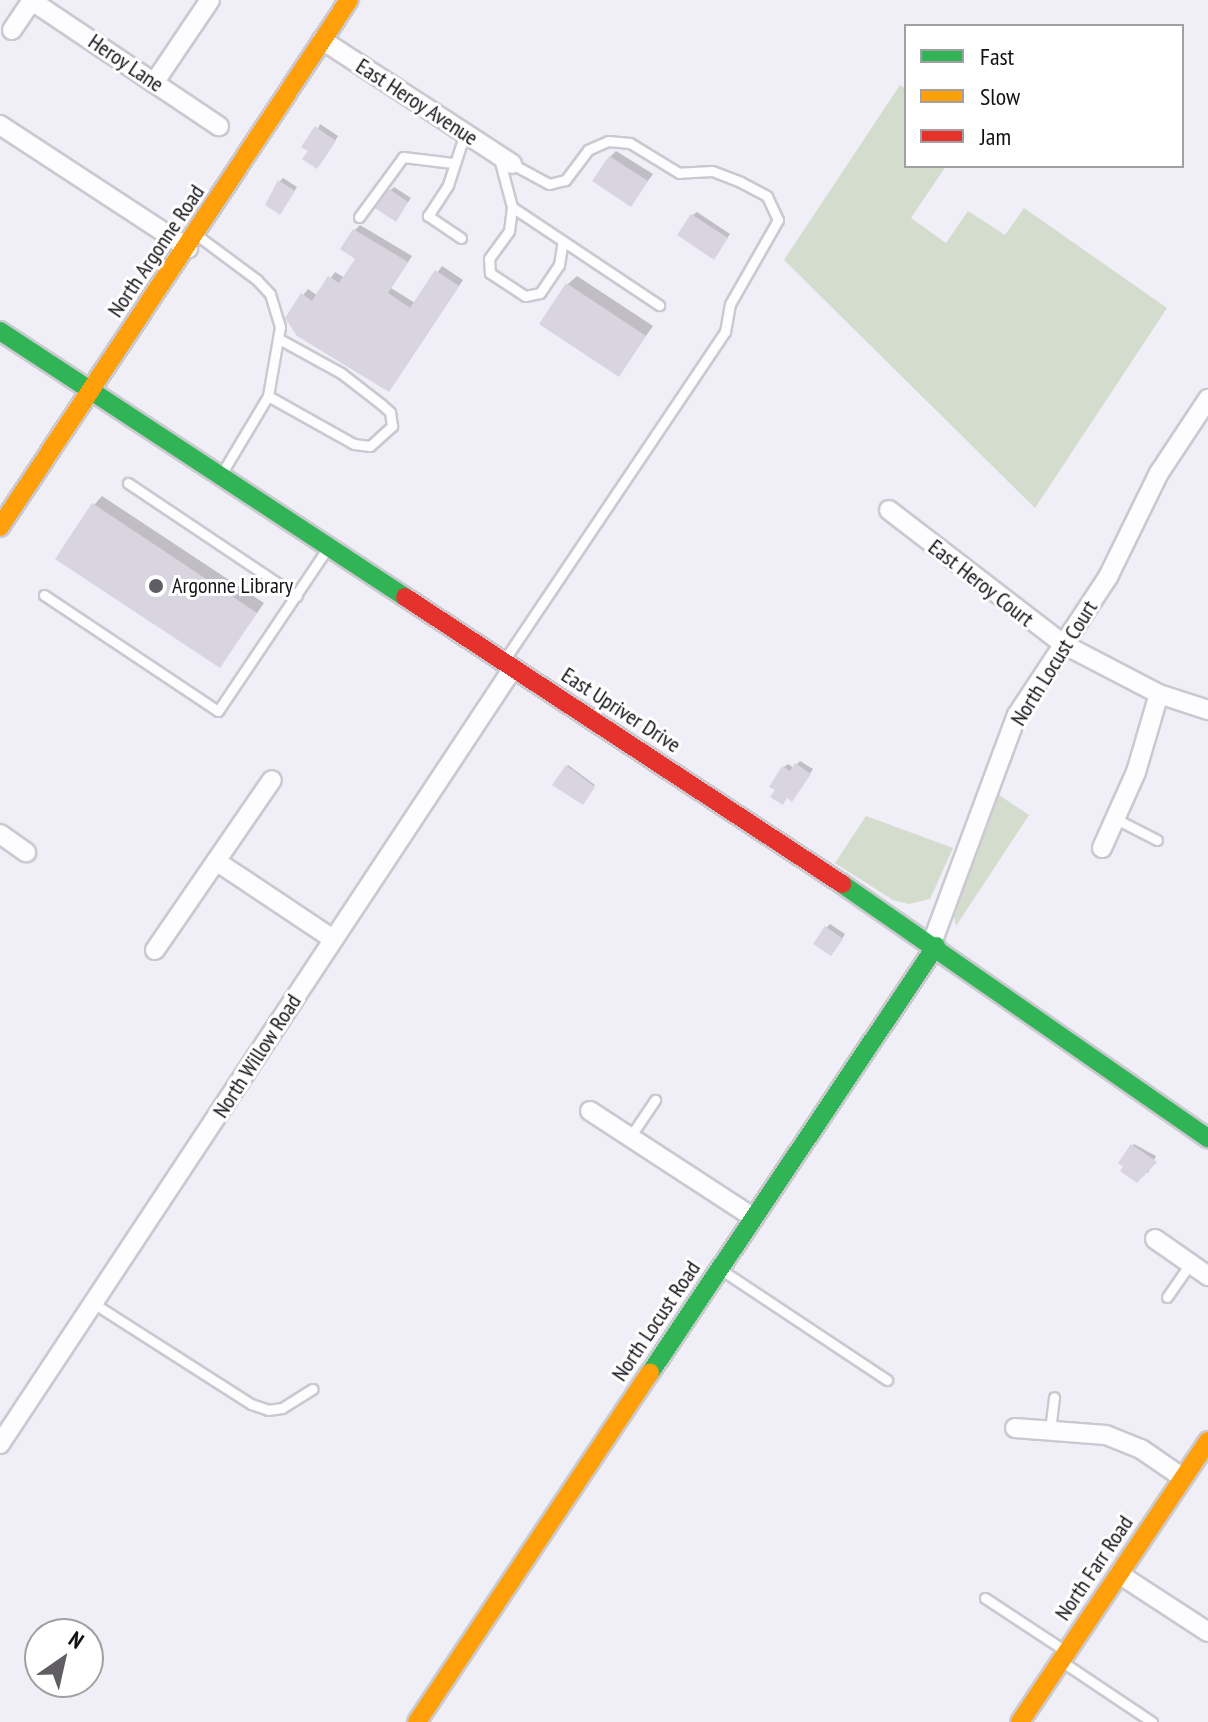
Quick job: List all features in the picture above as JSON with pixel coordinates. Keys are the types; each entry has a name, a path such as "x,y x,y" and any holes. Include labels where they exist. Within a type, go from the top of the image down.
{"street":[{"path":"12,30 32,0"},
{"name":"Heroy Lane","path":"32,0 219,126"},
{"path":"154,83 210,0"},
{"name":"North Argonne Road","path":"0,527 192,242 349,0"},
{"name":"East Heroy Avenue","path":"322,40 505,159"},
{"path":"0,125 192,242"},
{"name":"East Upriver Drive","path":"0,331 934,945 1208,1138"},
{"name":"North Locust Court","path":"934,945 1017,715 1108,577 1159,473 1208,399"},
{"name":"East Heroy Court","path":"889,510 1063,644 1159,694 1208,710"},
{"name":"North Willow Road","path":"0,1444 333,939 508,664"},
{"path":"1102,848 1136,772 1159,694"},
{"path":"155,950 272,780"},
{"path":"0,834 26,852"},
{"path":"216,861 333,939"},
{"name":"North Locust Road","path":"417,1722 934,945"},
{"path":"590,1111 754,1218"},
{"path":"1155,1239 1208,1276"},
{"path":"1015,1428 1106,1435 1141,1449 1183,1478"},
{"name":"North Farr Road","path":"1020,1722 1208,1441"},
{"path":"1119,1574 1208,1632"}],"lane":[{"path":"461,238 428,216 448,185 465,133"},
{"path":"505,159 549,184 565,180 588,150 608,141 630,143 679,173 712,171 741,182 767,196 778,220 730,304 725,332 508,664"},
{"path":"359,217 403,157 453,163"},
{"path":"505,159 512,207 509,231 489,259 490,273 525,296 540,293 559,265 563,241"},
{"path":"512,207 659,305"},
{"path":"192,242 270,294 281,340 268,376 268,396 220,476"},
{"path":"268,396 354,444 370,446 392,426 390,412 341,373 281,340"},
{"path":"128,483 297,596"},
{"path":"44,595 218,711 329,547"},
{"path":"1116,819 1157,840"},
{"path":"630,1137 655,1100"},
{"path":"1167,1297 1190,1263"},
{"path":"720,1269 887,1380"},
{"path":"93,1303 251,1404 268,1410 282,1408 312,1389"},
{"path":"1050,1430 1054,1397"},
{"path":"985,1598 1152,1722"}],"shaded area":[{"path":"900,85 904,88 904,168 945,168 911,218 946,243 968,211 1005,235 1024,208 1167,308 1035,508 784,260"},
{"path":"999,795 1029,815 956,926 954,916"},
{"path":"866,816 953,848 930,899 909,904 893,900 835,863"}],"building":[{"path":"315,126 336,141 317,169 302,159 308,151 301,147"},
{"path":"609,156 648,181 631,207 592,181"},
{"path":"278,180 295,191 280,215 265,205"},
{"path":"389,189 408,202 396,222 375,208"},
{"path":"691,214 728,238 714,260 677,235"},
{"path":"353,229 408,262 388,293 410,308 435,270 459,286 389,392 297,336 285,318 301,293 312,301 328,276 339,283 355,259 340,249"},
{"path":"566,283 646,336 619,377 539,324"},
{"name":"Argonne Library","path":"92,503 257,613 220,668 55,559"},
{"path":"795,763 811,774 792,802 787,798 783,805 770,797 775,790 769,787 782,766 790,771"},
{"path":"566,765 595,787 583,805 552,785"},
{"path":"825,926 843,939 831,956 813,944"},
{"path":"1131,1144 1157,1162 1137,1183 1120,1171 1123,1167 1118,1163"}],"traffic: fast":[{"path":"0,331 405,597"},
{"path":"842,884 1208,1138"},
{"path":"650,1373 936,946"}],"traffic: slow":[{"path":"0,527 349,0"},
{"path":"417,1722 650,1373"},
{"path":"1020,1722 1208,1441"}],"traffic: jam":[{"path":"405,597 842,884"}],"place":[{"name":"Argonne Library","path":"156,586"}]}
